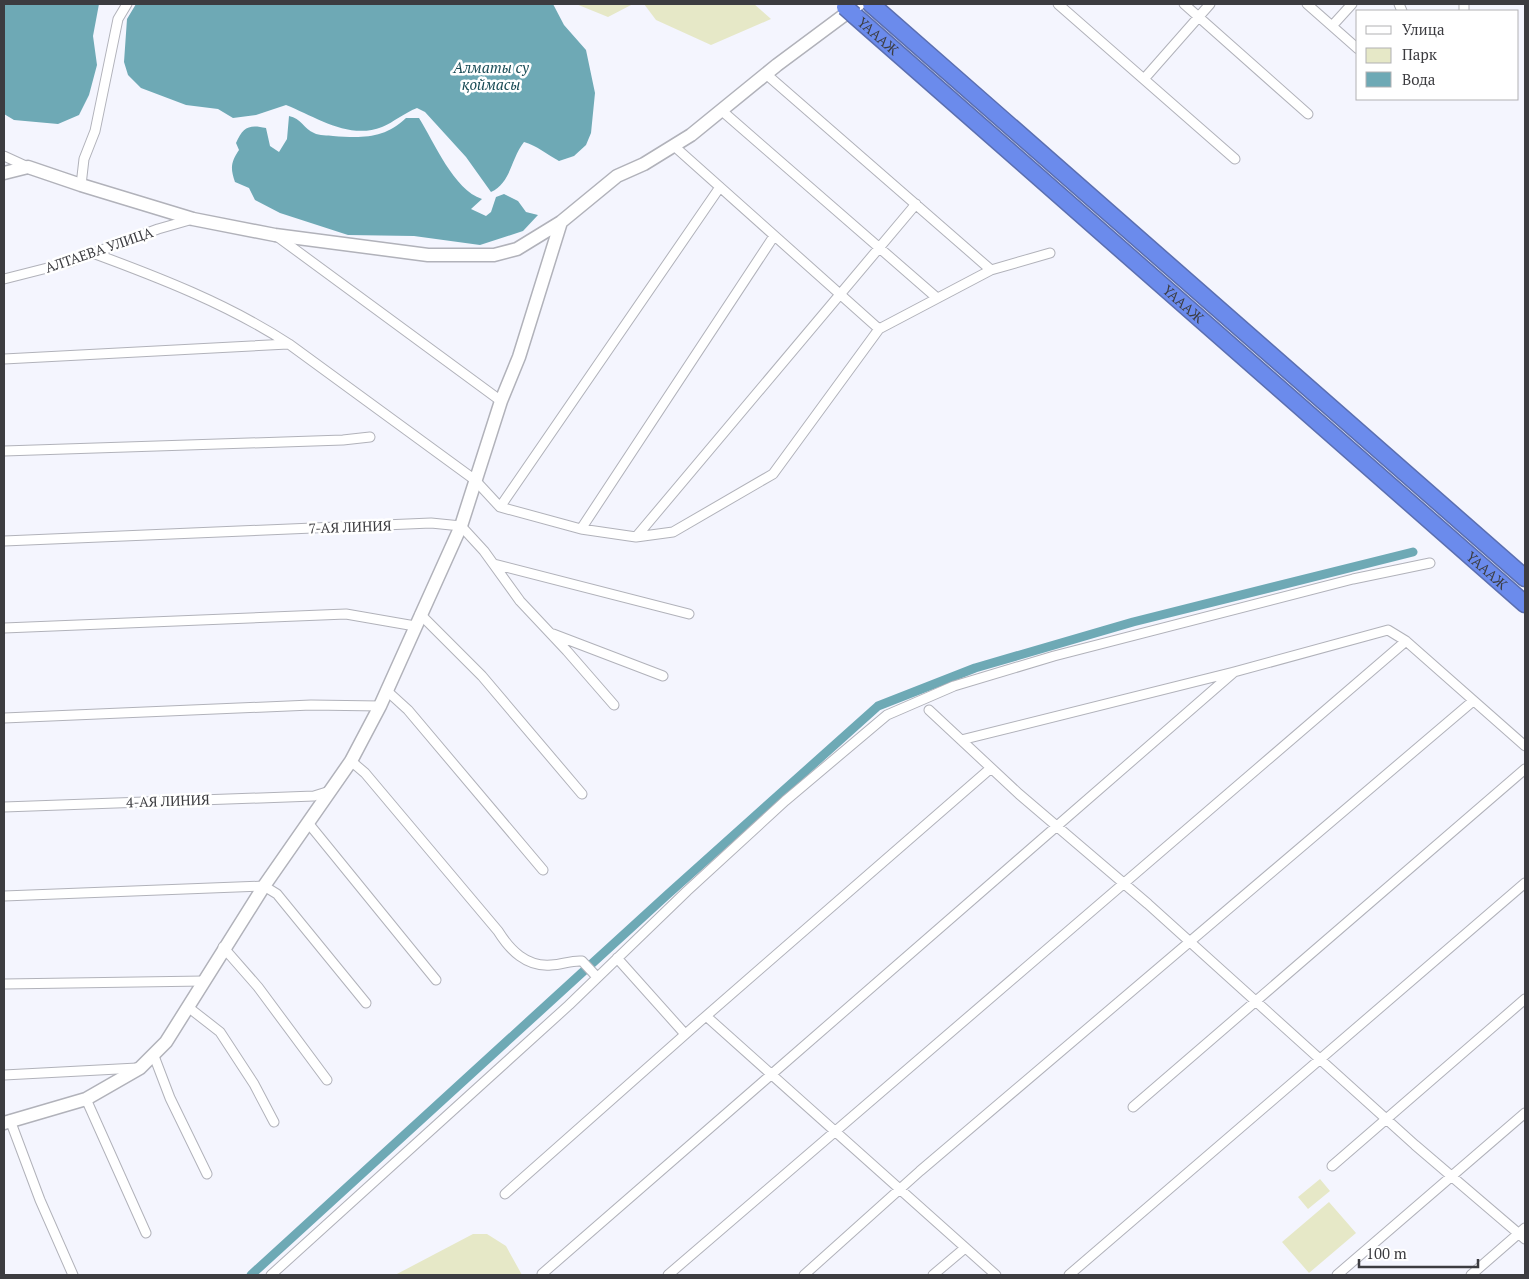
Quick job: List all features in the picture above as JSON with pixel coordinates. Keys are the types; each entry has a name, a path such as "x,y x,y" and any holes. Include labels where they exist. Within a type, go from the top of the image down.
{"highway":[{"name":"ҮАААЖ","path":"871,4 1525,578"},
{"name":"ҮАААЖ","path":"850,7 1525,604"}],"street":[{"path":"81,185 84,159 95,131 118,19 127,4"},
{"path":"1058,4 1235,160"},
{"path":"1184,4 1308,114"},
{"path":"1144,79 1210,4"},
{"path":"1307,4 1356,47"},
{"path":"1332,26 1352,4"},
{"path":"4,156 81,185 193,219 275,235 428,255 494,255 517,249 561,222 617,176 644,164 674,146 850,7"},
{"path":"766,74 991,270"},
{"path":"721,110 937,298"},
{"path":"674,146 879,330"},
{"path":"4,173 28,166"},
{"path":"500,508 720,187"},
{"path":"636,537 841,296 916,204"},
{"name":"АЛТАЕВА УЛИЦА","path":"4,279 67,262 90,252 193,219"},
{"path":"73,1275 7,1122 86,1099 140,1068 154,1056 166,1042 264,886 332,791 351,761 380,706 461,526 501,401 519,357 561,222"},
{"path":"275,235 501,401"},
{"path":"580,529 774,236"},
{"path":"90,252 150,274 257,324 289,344 475,480 500,508 580,529 636,537 673,532 772,474 879,330 991,270 1050,253"},
{"path":"4,359 289,344"},
{"path":"4,451 343,440 370,437"},
{"name":"7-АЯ ЛИНИЯ","path":"4,541 431,523 461,526"},
{"path":"461,526 494,564 520,601 614,705"},
{"path":"271,1275 375,1183 595,974 617,958 785,801 887,715 954,686 1054,656 1352,579 1430,563"},
{"path":"494,564 689,614"},
{"path":"4,628 346,614 418,620 482,676 582,794"},
{"path":"961,740 1234,672 1388,630 1406,640 1525,746"},
{"path":"550,633 663,676"},
{"path":"668,1275 1406,640"},
{"path":"542,1274 1234,672"},
{"path":"386,690 408,710 543,870"},
{"path":"804,1275 899,1189 1473,701"},
{"path":"4,718 311,705 380,706"},
{"path":"929,710 991,768 1124,883 1387,1119 1452,1176 1523,1233 1471,1275"},
{"path":"351,761 365,772 498,931 508,948 537,965 582,961 595,974"},
{"path":"505,1194 685,1034 991,768"},
{"path":"1134,1107 1525,769"},
{"name":"4-АЯ ЛИНИЯ","path":"4,807 314,796 332,791"},
{"path":"309,824 436,980"},
{"path":"1069,1275 1525,883"},
{"path":"4,896 264,886 277,894 366,1003"},
{"path":"224,948 258,987 327,1080"},
{"path":"617,958 685,1034"},
{"path":"4,984 204,981"},
{"path":"1332,1166 1525,999"},
{"path":"188,1007 220,1032 254,1084 274,1122"},
{"path":"706,1016 996,1275"},
{"path":"154,1056 170,1098 207,1174"},
{"path":"4,1074 140,1068"},
{"path":"86,1099 146,1233"},
{"path":"1337,1275 1525,1113"},
{"path":"933,1275 965,1248"}],"green space":[{"path":"576,4 633,4 608,17"},
{"path":"644,4 754,4 771,19 711,45 656,20"},
{"path":"1320,1179 1330,1191 1308,1209 1298,1197"},
{"path":"1329,1202 1356,1233 1309,1273 1282,1242"},
{"path":"473,1234 487,1234 506,1246 522,1275 395,1275"}],"water":[{"path":"4,4 99,4 93,36 97,65 89,95 79,115 58,124 14,120 4,114"},
{"name":"Алматы су қоймасы","path":"136,4 553,4 564,25 586,50 595,93 591,133 586,145 574,156 559,161 524,142 503,183 491,192 466,157 425,112 417,108 382,127 357,131 321,121 286,105 256,115 233,118 218,109 186,105 141,88 128,75 124,62 127,19"},
{"path":"289,116 297,119 316,134 354,137 372,136 389,130 406,118 419,118 454,176 462,186 482,199 471,209 486,216 491,212 496,197 504,194 518,201 526,212 538,215 523,231 480,245 414,236 348,235 280,213 255,200 249,188 235,182 232,165 239,150 236,143 241,133 247,128 255,126 266,128 270,146 279,152 287,139"}],"waterway":[{"path":"251,1275 667,895 878,706 975,668 1133,622 1413,552"}]}
